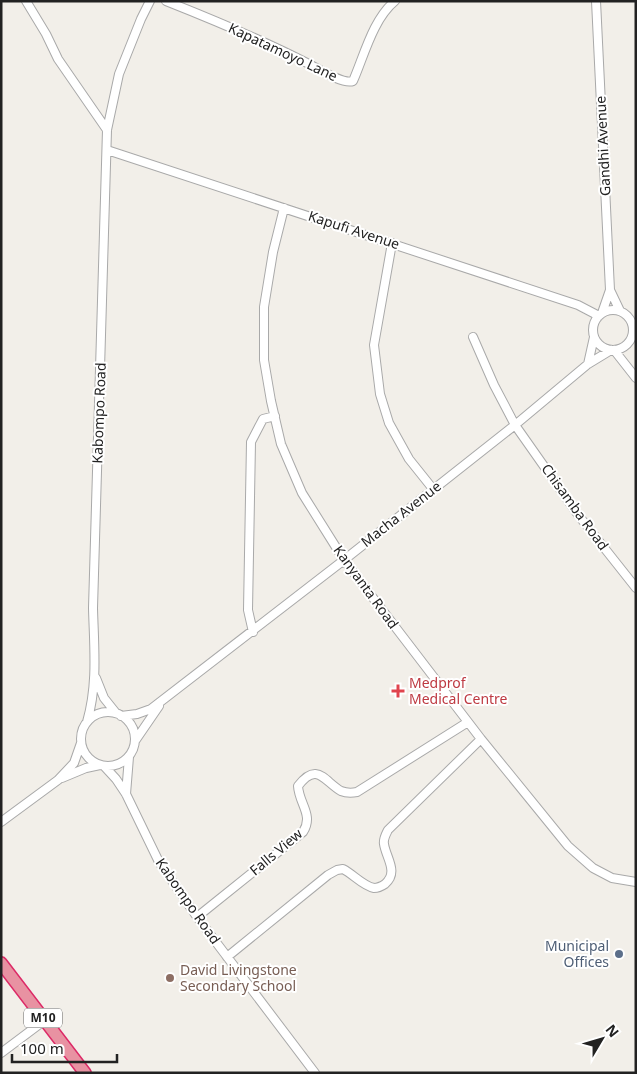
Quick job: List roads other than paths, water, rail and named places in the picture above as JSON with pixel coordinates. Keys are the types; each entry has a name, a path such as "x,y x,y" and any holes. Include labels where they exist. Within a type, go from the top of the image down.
{"highway":[{"name":"M10","path":"1,963 85,1073"}],"street":[{"path":"26,1 46,34 58,59 107,130"},
{"name":"Kabompo Road","path":"87,722 93,702 95,676 93,608 107,130 119,74 150,1"},
{"name":"Kapatamoyo Lane","path":"166,1 279,48 330,76 348,83 352,81 387,5"},
{"path":"387,5 395,1"},
{"name":"Gandhi Avenue","path":"596,1 610,290 620,311"},
{"name":"Kapufi Avenue","path":"107,150 392,242 600,314"},
{"name":"Kanyanta Road","path":"284,208 273,252 264,307 264,360 282,444 302,493 344,560 481,739 568,846 593,868 612,878 636,882"},
{"path":"392,242 374,345 380,394 390,423 409,459 432,489"},
{"name":"Gandhi Avenue","path":"600,314 610,290"},
{"path":"588,364 595,322 600,314 608,310 620,311 630,318 636,344"},
{"path":"612,350 626,346 630,342 634,330"},
{"name":"Chisamba Road","path":"473,337 494,385 515,425 579,516 636,588"},
{"path":"594,337 598,343 612,350 636,378"},
{"name":"Macha Avenue","path":"118,714 137,714 151,708 165,698 515,425 588,364 612,350"},
{"path":"252,632 248,610 251,442 263,419 275,416"},
{"name":"Kabompo Road","path":"95,676 104,698 118,714"},
{"name":"Macha Avenue","path":"135,741 165,698"},
{"path":"102,765 89,758 83,751 81,733 87,722 98,714 107,712 118,714 130,724 134,732 135,741 129,757 126,794"},
{"name":"Falls View","path":"197,916 303,832 308,825 307,815 298,792 298,786 302,782 312,775 319,774 342,791 349,793 357,792 468,722"},
{"path":"227,957 328,875 337,870 344,869 374,888 382,886 389,880 392,872 391,864 384,844 388,830 481,739"},
{"path":"1,822 58,780 74,763 81,742"},
{"path":"58,780 86,768 102,765 113,766 122,763 129,757"},
{"name":"Kabompo Road","path":"102,765 116,779 126,794 159,862 227,957 316,1073"},
{"path":"1,1053 45,1020"}],"place":[{"name":"Medprof Medical Centre","path":"398,691"},
{"name":"Municipal Offices","path":"619,954"},
{"name":"David Livingstone Secondary School","path":"170,978"}]}
